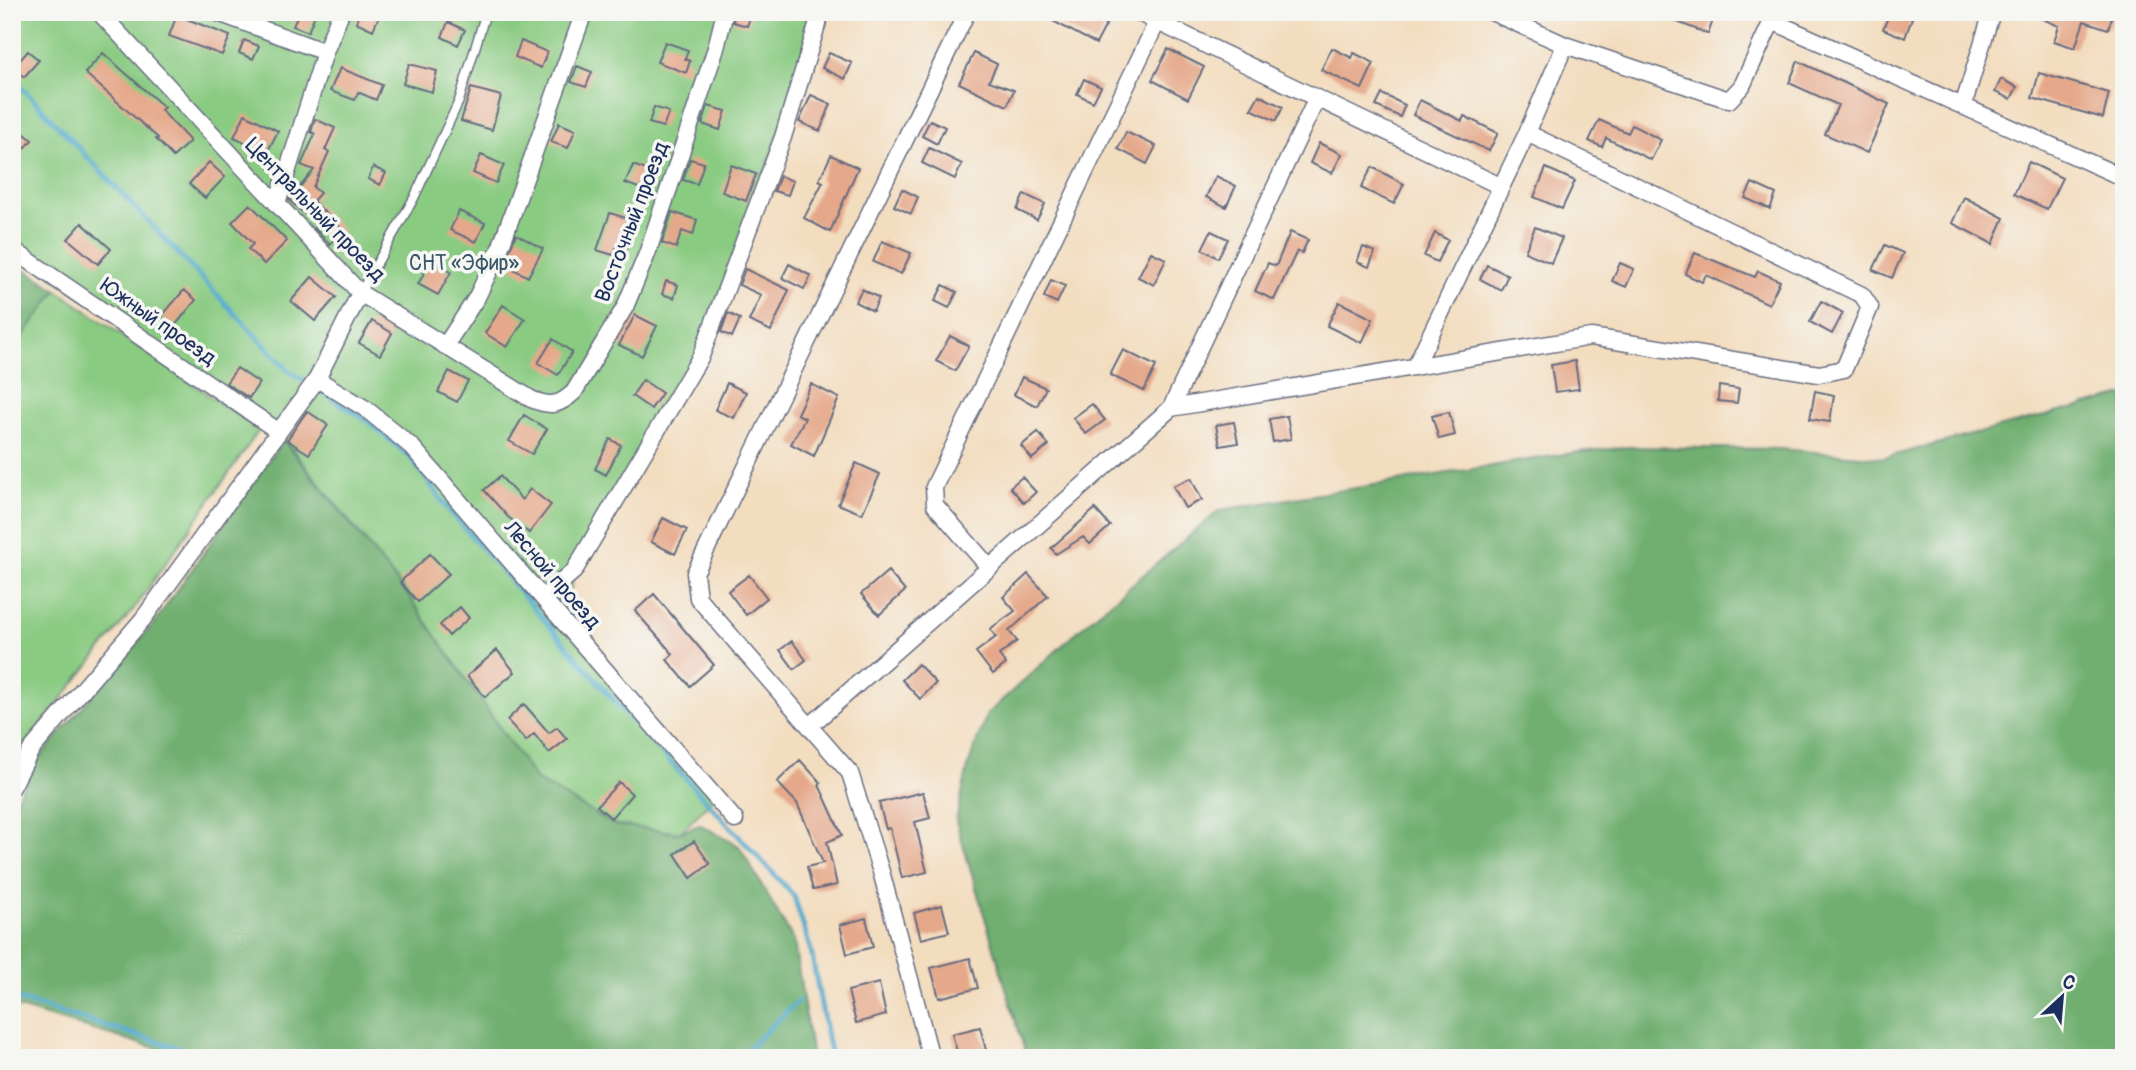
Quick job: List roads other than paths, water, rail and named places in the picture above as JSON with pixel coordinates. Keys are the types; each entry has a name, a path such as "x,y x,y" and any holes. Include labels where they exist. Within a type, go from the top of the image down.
{"street":[{"name":"Центральный проезд","path":"99,12 360,293 531,399"},
{"path":"216,12 325,52"},
{"path":"277,204 325,52 341,12"},
{"path":"445,346 477,297 501,246 584,12"},
{"name":"Восточный проезд","path":"531,399 549,406 563,402 574,392 625,307 647,254 724,12"},
{"path":"544,597 574,571 701,356 783,137 821,12"},
{"path":"931,1058 882,875 850,773 698,597 695,573 967,12"},
{"path":"1137,12 1500,186"},
{"path":"1492,12 1564,45 1729,100 1742,86 1774,16 1963,106 2124,178"},
{"path":"1963,106 1993,12"},
{"path":"988,566 935,505 934,486 1157,22"},
{"path":"1415,367 1527,133 1564,45"},
{"path":"811,725 988,566 1171,408 1316,100"},
{"path":"1171,408 1591,337 1819,374 1844,369 1870,307 1862,295 1527,133"},
{"name":"Южный проезд","path":"12,249 278,431"},
{"path":"12,787 31,750 143,619 317,379 360,293"},
{"name":"Лесной проезд","path":"317,379 366,409 412,447 735,820"}],"lane":[{"path":"360,293 414,198 459,101 486,12"}],"waterway":[{"path":"12,77 289,371 368,421 411,458 448,509 617,704 794,896 811,951 831,1058"},
{"path":"16,999 212,1058"},
{"path":"738,1058 798,1001"}],"park label":[{"name":"СНТ «Эфир»","path":"464,263"}]}
